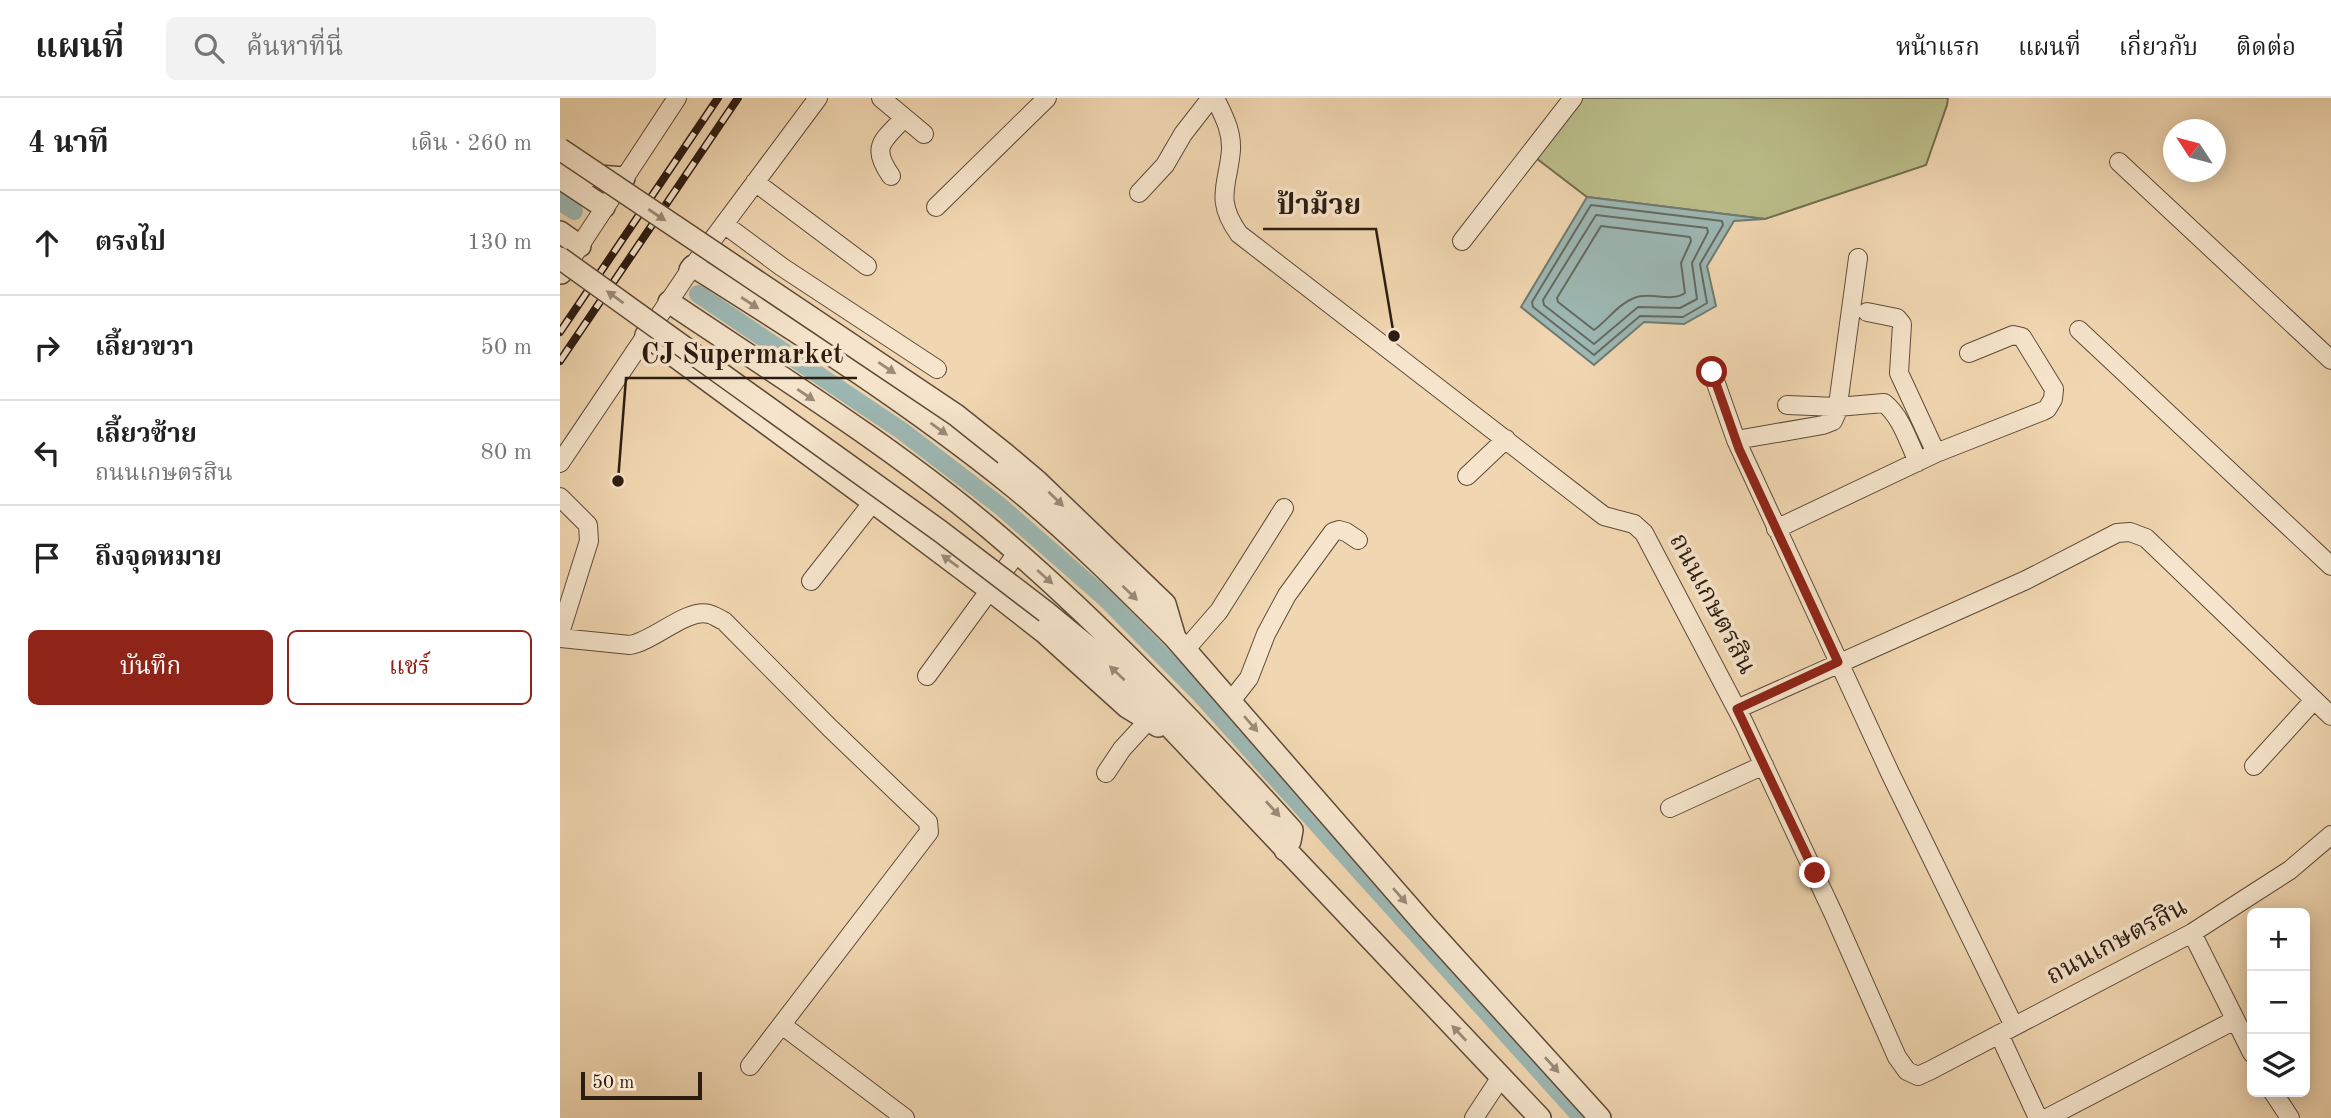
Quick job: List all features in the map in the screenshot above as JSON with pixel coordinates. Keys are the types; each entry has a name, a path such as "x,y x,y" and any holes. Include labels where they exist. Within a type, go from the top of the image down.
{"street":[{"path":"677,98 580,246 560,270 929,523 1046,612 1100,657 1153,716 1179,736 1540,1118"},
{"path":"560,463 691,268 818,98"},
{"path":"881,98 924,134"},
{"path":"936,206 1046,98"},
{"path":"1139,192 1165,164 1183,134 1213,98"},
{"name":"ถนนเกษตรสิน","path":"1213,98 1228,126 1231,149 1223,194 1232,225 1239,234 1604,516 1633,524 1644,533 1737,709 1898,1057 1907,1071 1917,1076 2192,933 2290,870 2331,835"},
{"path":"1462,241 1573,98"},
{"path":"891,176 881,161 880,152 886,138 904,118"},
{"path":"560,149 945,407 1005,454 1037,481 1165,604 1181,644"},
{"path":"2119,162 2331,360"},
{"path":"560,176 624,178"},
{"path":"560,176 604,207"},
{"path":"755,182 867,266"},
{"path":"724,223 782,267 937,369"},
{"path":"560,232 580,246"},
{"path":"1735,440 1833,421 1858,258"},
{"path":"691,268 868,379 963,447 1024,496 1127,591 1181,644 1425,925 1601,1118"},
{"path":"668,302 888,451 987,526 1097,625 1224,755 1292,830 1285,849"},
{"path":"1867,312 1897,318 1902,324 1899,373 1936,453"},
{"path":"2079,330 2331,566"},
{"path":"646,335 990,590 1045,633 1127,706 1153,716"},
{"path":"1776,529 1936,453 2047,409 2053,399 2054,388 2025,341 2017,335 1969,353"},
{"path":"1712,372 1735,440 2007,1030 2038,1118"},
{"path":"1787,405 1837,407 1884,403 1892,410 1918,462"},
{"path":"1467,476 1506,439"},
{"path":"560,497 588,525 589,541 560,636 630,645 647,640 691,615 707,613 724,621 928,822 929,832 750,1066"},
{"path":"811,581 873,502"},
{"path":"1181,644 1219,611 1283,508"},
{"path":"1231,701 1249,678 1266,634 1287,595 1319,550 1333,533 1339,530 1358,540"},
{"path":"1737,709 2026,579 2117,533 2130,532 2146,538 2331,716"},
{"path":"927,676 1017,553"},
{"path":"2254,766 2314,700"},
{"path":"1106,773 1122,749 1153,716"},
{"path":"1670,808 1764,765"},
{"path":"2192,933 2247,1043"},
{"path":"2047,1118 2235,1020"},
{"path":"782,1026 905,1118"},
{"path":"1474,1118 1501,1077"},
{"path":"2276,1097 2290,1118"}],"green space":[{"path":"1581,98 1948,98 1926,165 1765,219 1587,197 1536,158"}],"water":[{"path":"1587,197 1765,219 1734,221 1707,266 1716,306 1684,324 1644,322 1594,365 1521,307"}],"waterway":[{"path":"560,201 574,211"},
{"path":"698,294 902,431 1000,506 1105,598 1201,695 1582,1118"}],"railway":[{"path":"560,332 718,98"},
{"path":"560,361 738,98"}],"place":[{"name":"ป้าม้วย","path":"1394,336"},
{"name":"CJ Supermarket","path":"618,481"}],"route":[{"path":"1712,372 1739,449 1838,662 1737,709 1815,873"}]}
